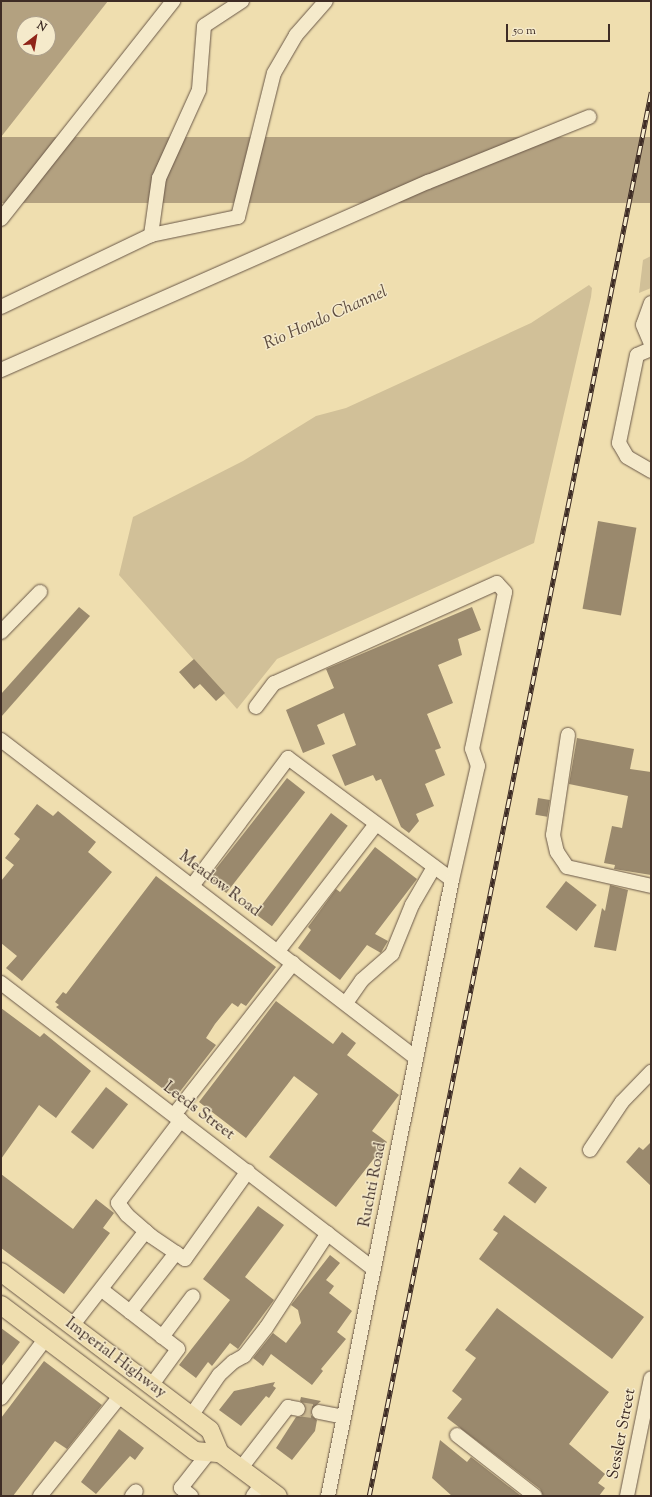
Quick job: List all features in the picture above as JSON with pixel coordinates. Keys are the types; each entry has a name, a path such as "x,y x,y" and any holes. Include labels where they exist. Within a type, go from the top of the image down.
{"main road":[{"name":"Imperial Highway","path":"1,1272 210,1430 215,1452"},
{"name":"Imperial Highway","path":"1,1305 195,1451 215,1452 241,1468 258,1490 278,1496"}],"street":[{"path":"1,219 173,1"},
{"path":"151,235 160,175 199,90 204,26 242,1"},
{"path":"1,307 151,235 238,217 274,72 296,35 326,1"},
{"path":"1,370 420,185 589,116"},
{"path":"651,303 643,325 620,446 633,462 651,471"},
{"path":"643,325 651,344"},
{"path":"638,355 651,349"},
{"name":"Ruchti Road","path":"256,707 274,684 497,583 505,592 472,749 478,766 452,880 328,1496"},
{"path":"1,632 40,592"},
{"path":"568,736 553,835 557,852 567,867 651,886"},
{"name":"Meadow Road","path":"1,740 416,1058"},
{"path":"192,886 288,758 452,880"},
{"path":"278,951 381,828"},
{"path":"346,1003 362,980 392,954 412,905 434,866"},
{"path":"248,1171 185,1260 127,1215 118,1203 177,1117 293,963"},
{"name":"Leeds Street","path":"1,983 328,1232 374,1269"},
{"path":"590,1150 622,1102 651,1072"},
{"path":"72,1326 102,1290 146,1231"},
{"path":"191,1416 219,1375 232,1362 244,1356 266,1328 328,1232"},
{"path":"130,1312 176,1253"},
{"path":"102,1290 178,1349 151,1386"},
{"path":"162,1337 193,1296"},
{"path":"1,1398 46,1338"},
{"name":"Sessler Street","path":"627,1496 651,1378"},
{"path":"40,1496 121,1395"},
{"path":"241,1468 288,1407 298,1408"},
{"path":"319,1412 344,1417"},
{"path":"457,1435 535,1496"},
{"path":"191,1496 181,1488 215,1452"}],"shaded area":[{"path":"651,256 651,288 639,293 643,260"},
{"path":"589,285 592,288 591,297 534,543 277,659 237,709 119,575 133,517 243,461 316,416 346,408 531,323"}],"water":[{"path":"1,1 108,1 1,137"},
{"path":"1,137 651,137 651,203 1,203"}],"building":[{"path":"598,521 636,528 621,615 583,609"},
{"path":"79,607 90,616 1,717 1,694"},
{"path":"472,607 481,630 458,639 462,655 438,665 453,703 427,714 441,748 435,750 445,775 425,784 434,806 416,814 419,821 409,833 401,827 381,779 376,781 373,775 345,786 332,755 356,745 344,713 317,725 325,744 303,753 286,710 334,688 326,669"},
{"path":"194,659 225,693 216,701 200,684 194,689 179,672"},
{"path":"577,738 634,749 630,769 651,772 651,875 614,869 615,865 604,863 612,826 622,828 628,796 569,784"},
{"path":"287,778 305,792 226,893 208,879"},
{"path":"538,798 550,800 547,817 535,815"},
{"path":"37,804 53,816 58,811 96,842 88,852 112,872 22,981 6,968 17,956 1,943 1,881 14,865 5,858 20,839 14,834"},
{"path":"331,813 348,826 272,926 255,914"},
{"path":"375,847 417,879 375,934 388,941 381,953 367,945 340,980 298,948 311,930 308,927 336,889 340,892"},
{"path":"156,876 276,967 246,1006 241,1003 238,1007 232,1003 215,1024 206,1038 216,1045 175,1098 56,1007 59,1005 55,1002 63,992 66,994"},
{"path":"566,881 597,905 576,931 546,907"},
{"path":"610,885 628,890 616,951 594,947 602,908 605,911"},
{"path":"276,1001 333,1044 342,1032 356,1043 347,1055 399,1095 372,1131 387,1142 336,1207 269,1157 318,1094 294,1076 246,1138 199,1102"},
{"path":"1,1008 40,1037 44,1033 91,1071 56,1118 39,1105 1,1159"},
{"path":"106,1087 128,1104 93,1149 71,1132"},
{"path":"651,1142 651,1186 626,1162 639,1147 643,1150"},
{"path":"520,1167 547,1187 535,1203 508,1183"},
{"path":"1,1174 73,1229 96,1199 114,1213 103,1228 110,1233 64,1294 1,1248"},
{"path":"258,1206 284,1225 245,1277 274,1300 238,1349 230,1343 212,1366 208,1362 196,1378 179,1365 230,1300 203,1279"},
{"path":"504,1215 644,1317 612,1359 479,1259 498,1233 493,1230"},
{"path":"330,1255 340,1263 326,1280 334,1286 329,1293 352,1311 337,1332 346,1339 321,1369 323,1371 312,1385 271,1354 263,1366 253,1358 273,1333 286,1343 301,1323 298,1310 291,1305"},
{"path":"497,1308 609,1392 569,1444 605,1474 598,1483 605,1488 599,1496 543,1496 540,1489 447,1418 462,1399 452,1391 476,1358 465,1350"},
{"path":"1,1328 20,1342 1,1367"},
{"path":"44,1361 102,1405 67,1449 55,1441 13,1496 1,1496 1,1418"},
{"path":"275,1382 273,1386 276,1388 269,1398 266,1396 241,1426 219,1410 234,1391"},
{"path":"301,1397 321,1401 311,1410 311,1415 317,1420 315,1431 292,1460 276,1448 296,1417 301,1417 306,1411 306,1406 300,1401"},
{"path":"119,1429 144,1448 135,1460 130,1456 96,1494 81,1482"},
{"path":"440,1440 467,1462 471,1457 521,1496 452,1496 432,1478"}],"tunnel":[{"path":"298,1409 319,1412"}],"railway":[{"path":"369,1496 651,92"}],"water label":[{"name":"Rio Hondo Channel","path":"326,319"}]}
